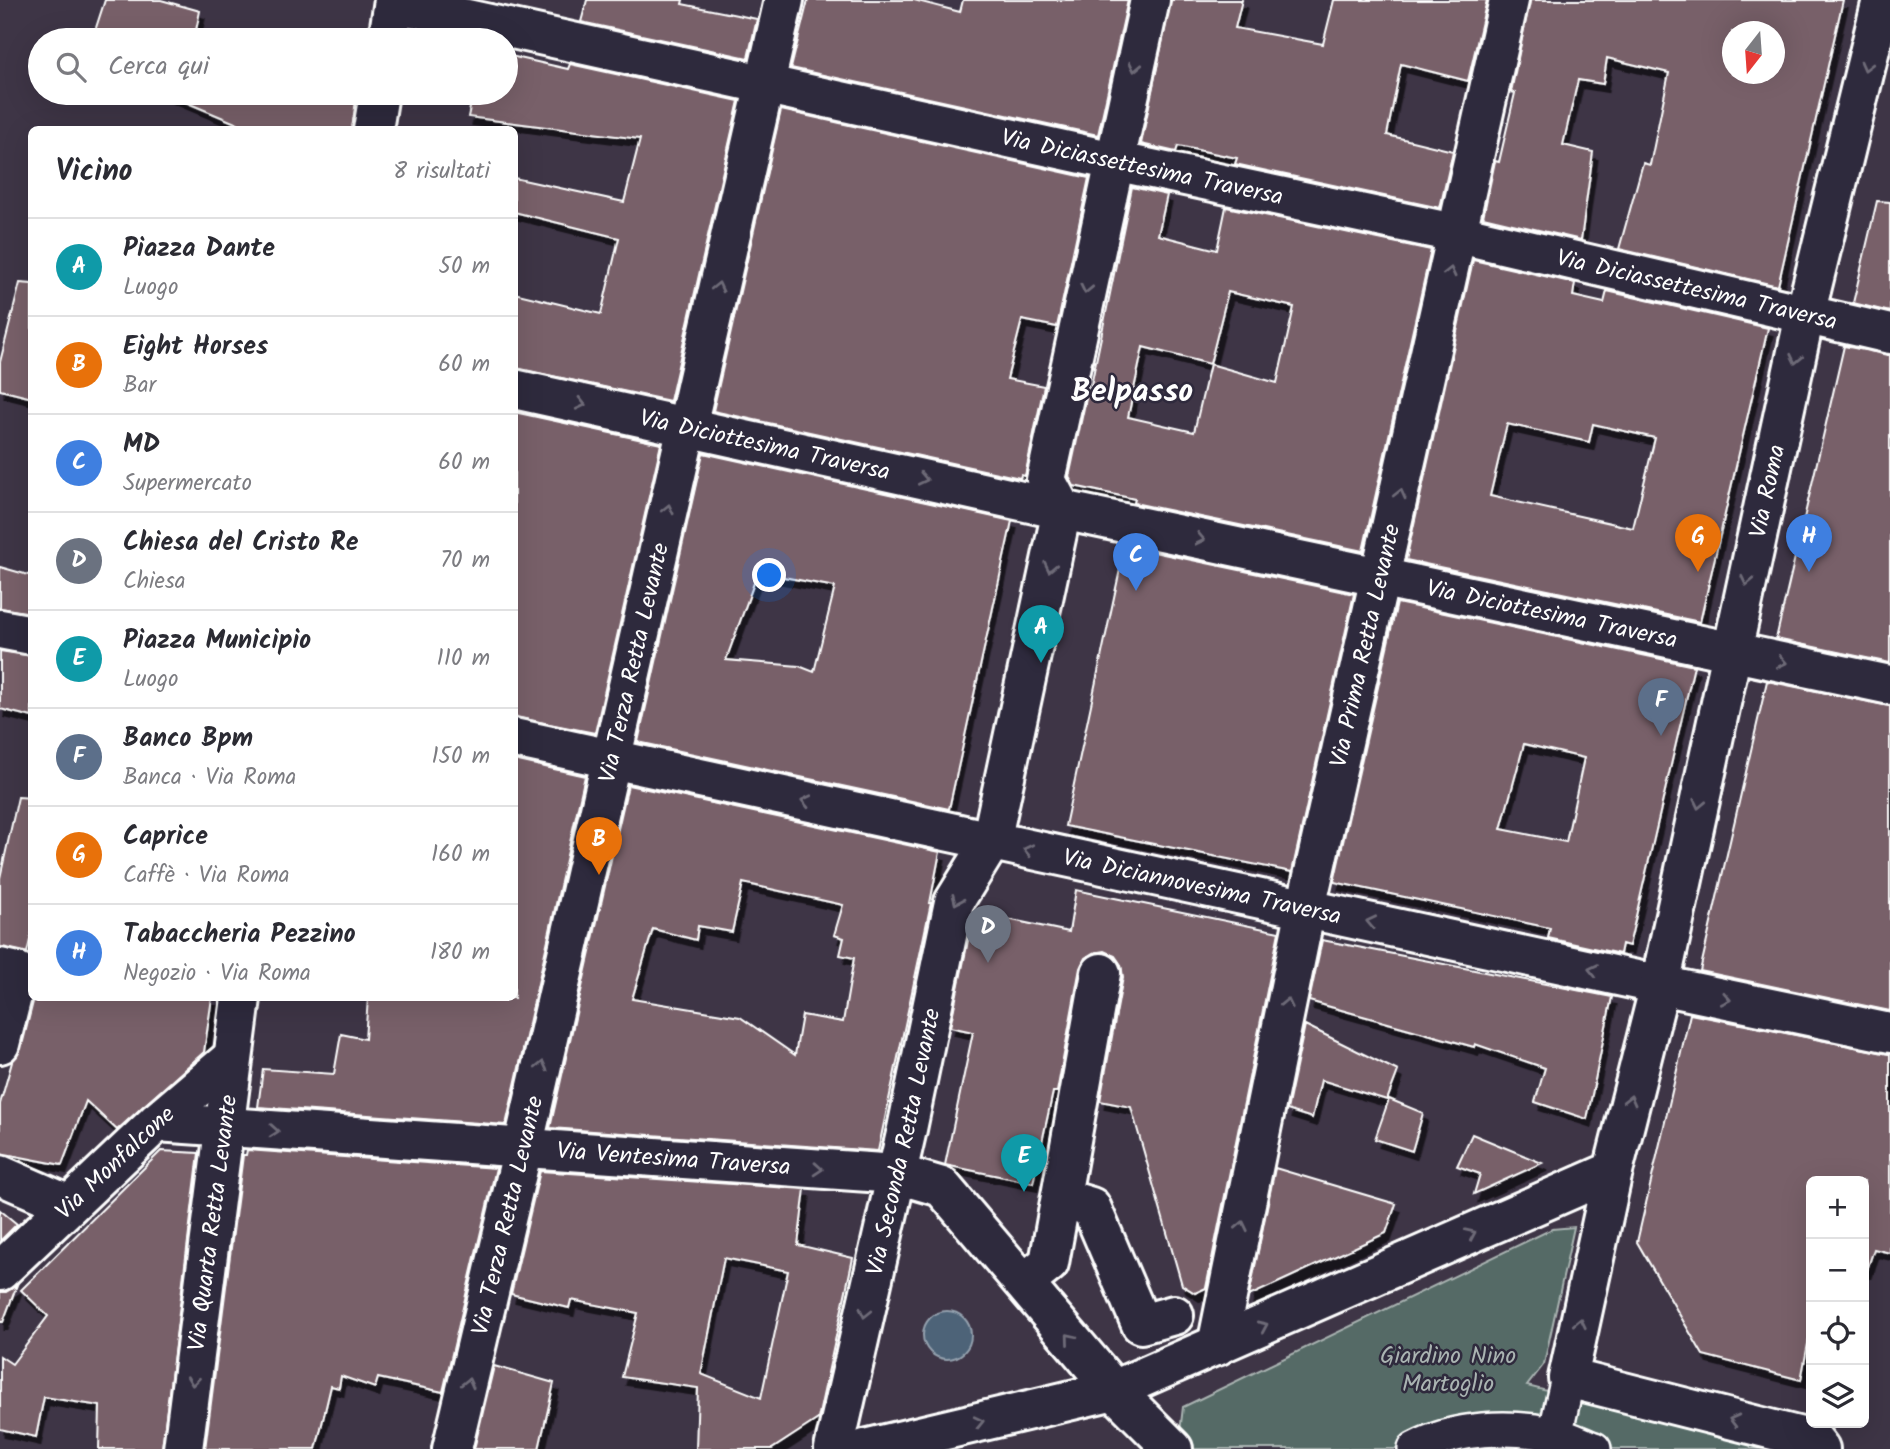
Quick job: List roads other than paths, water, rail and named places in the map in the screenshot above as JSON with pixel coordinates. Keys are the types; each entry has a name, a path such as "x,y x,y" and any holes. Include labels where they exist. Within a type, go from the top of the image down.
{"street":[{"name":"Via Terza Retta Levante","path":"452,1449 784,0"},
{"path":"1041,496 1150,0"},
{"name":"Via Prima Retta Levante","path":"1217,1346 1306,908 1459,234 1509,0"},
{"name":"Via Roma","path":"1568,1378 1613,1171 1660,985 1805,315 1882,0"},
{"name":"Via Diciassettesima Traversa","path":"394,2 511,28"},
{"path":"390,28 394,2"},
{"name":"Via Diciassettesima Traversa","path":"518,29 1459,234 1890,334"},
{"path":"374,126 377,105"},
{"name":"Via Diciottesima Traversa","path":"518,390 687,428 1041,496 1133,525 1890,685"},
{"name":"Via Seconda Retta Levante","path":"834,1449 897,1174 954,902 991,842 1041,496"},
{"path":"0,629 28,634"},
{"name":"Via Diciannovesima Traversa","path":"518,739 1890,1033"},
{"path":"0,968 18,972 0,1044"},
{"path":"1024,1283 1049,1263 1101,973"},
{"name":"Via Quarta Retta Levante","path":"183,1449 241,1001"},
{"name":"Via Monfalcone","path":"0,1271 157,1122 232,1058"},
{"name":"Via Ventesima Traversa","path":"157,1122 897,1174 942,1186 1163,1444"},
{"path":"865,1449 1114,1390 1613,1171"},
{"path":"0,1175 69,1205"},
{"path":"1061,1198 1091,1207 1141,1324 1174,1315"},
{"path":"1555,1434 1568,1378 1813,1440 1820,1449"},
{"path":"1415,1449 1464,1433 1509,1429 1555,1434 1594,1449"}],"water":[{"path":"947,1311 964,1318 971,1335 964,1352 947,1359 930,1352 923,1335 930,1318"}],"place":[{"name":"Caprice","path":"1698,572"},
{"name":"Tabaccheria Pezzino","path":"1809,572"},
{"name":"MD","path":"1136,591"},
{"name":"Piazza Dante","path":"1041,663"},
{"name":"Banco Bpm","path":"1661,736"},
{"name":"Eight Horses","path":"599,875"},
{"name":"Chiesa del Cristo Re","path":"988,963"},
{"name":"Piazza Municipio","path":"1024,1192"}],"district":[{"name":"Belpasso","path":"1132,390"}],"park label":[{"name":"Giardino Nino Martoglio","path":"1448,1369"}]}
